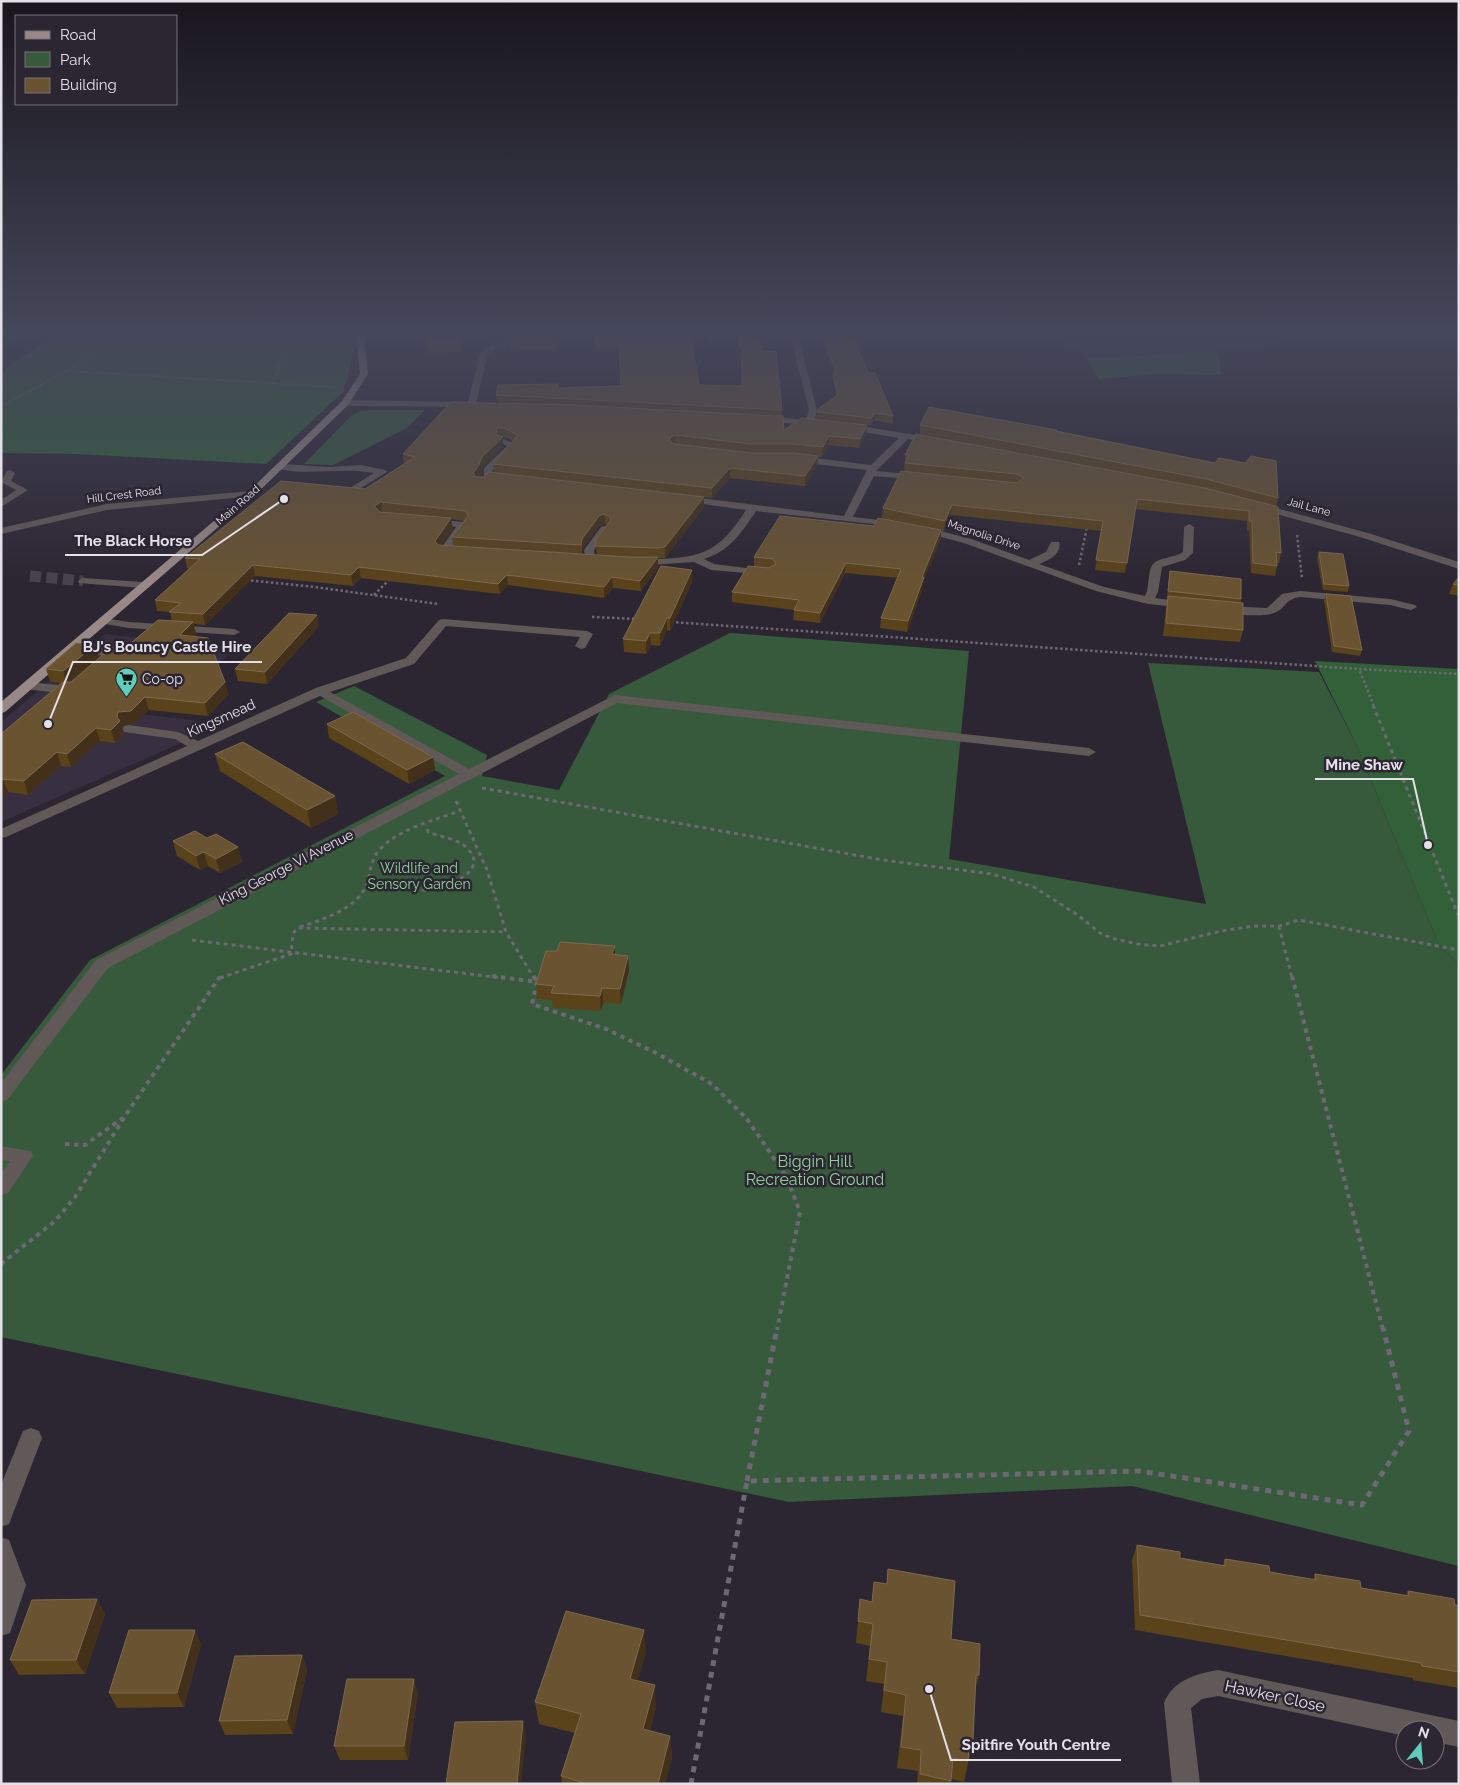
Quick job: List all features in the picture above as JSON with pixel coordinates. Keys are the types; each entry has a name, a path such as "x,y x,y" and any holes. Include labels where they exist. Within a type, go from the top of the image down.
{"main road":[{"name":"Main Road","path":"1,709 251,494 330,417"}],"street":[{"path":"810,422 811,417"},
{"path":"759,419 826,424"},
{"path":"842,426 944,443"},
{"path":"848,518 872,470 906,436"},
{"path":"488,479 487,470 513,445 501,442"},
{"path":"788,458 929,479"},
{"path":"281,466 330,470 361,468 382,472 348,493"},
{"path":"1,504 23,490 6,482 10,473"},
{"name":"Hill Crest Road","path":"4,528 107,507 251,494"},
{"name":"Magnolia Drive","path":"674,498 909,527 980,545 1076,580 1148,601 1262,612 1275,608 1286,596 1304,594 1390,602 1411,607"},
{"name":"Jail Lane","path":"1249,504 1364,535 1459,566"},
{"path":"626,562 662,562 695,558 714,552 728,543 753,507"},
{"path":"418,521 463,525 447,552"},
{"path":"1148,601 1153,592 1157,566 1167,561 1182,558 1188,553 1189,527"},
{"path":"589,561 589,550 605,529"},
{"path":"1030,563 1051,554 1055,544"},
{"path":"695,558 711,567 769,573"},
{"path":"83,581 143,586"},
{"path":"103,621 129,625 234,632"},
{"name":"Kingsmead","path":"1,834 320,691 410,661 443,622 587,634 581,646"},
{"path":"28,686 70,690 114,654 71,649"},
{"path":"320,691 468,774"},
{"name":"King George VI Avenue","path":"1,1096 102,964 154,935 615,699 1089,752"},
{"path":"129,729 178,736 198,746"},
{"path":"1,1153 24,1156 1,1188"},
{"path":"1,1516 31,1438"},
{"path":"1,1548 14,1584 1,1624"},
{"name":"Hawker Close","path":"1186,1784 1176,1703 1196,1687 1218,1683 1459,1734"}],"path":[{"path":"1294,515 1304,594"},
{"path":"1076,580 1087,526"},
{"path":"374,595 390,578"},
{"path":"241,580 374,595 441,605"},
{"path":"586,616 645,620"},
{"path":"664,621 1359,669 1459,674"},
{"path":"1359,669 1459,917"},
{"path":"691,1784 747,1481 800,1212 786,1176 747,1118 712,1084 656,1052 606,1029 532,1004 537,982 506,932 487,870 455,799 468,774 482,789 883,860 992,874 1034,888 1079,916 1100,933 1111,938 1136,944 1160,946 1221,931 1254,926 1280,926 1298,920 1459,950"},
{"path":"291,954 293,934 298,928 329,917 349,904 365,888 371,860 381,848 402,835 459,811"},
{"path":"368,877 416,891 448,886 461,879 469,871 473,862 472,853 465,846 428,832 426,825"},
{"path":"747,1481 1139,1470 1362,1505 1409,1431 1280,926"},
{"path":"298,928 506,932"},
{"path":"154,935 291,954 537,982"},
{"path":"1,1264 54,1221 75,1197 125,1116 219,978 291,954"},
{"path":"65,1144 85,1145 125,1116"}],"shaded area":[{"path":"105,634 233,649 218,665 141,714 224,724 1,822 1,722"}],"green space":[{"path":"1,417 316,417 266,464 77,454 1,453"},
{"path":"350,417 418,417 407,428 333,465 304,464"},
{"name":"Biggin Hill Recreation Ground","path":"730,633 969,651 949,859 1206,904 1148,663 1319,672 1356,744 1439,945 1459,964 1459,1566 1132,1486 789,1502 1,1337 1,1075 90,960 445,776 316,702 354,686 487,755 482,776 559,790 609,694"},
{"path":"1315,661 1459,669 1459,964 1439,945 1356,744"}],"building":[{"path":"437,417 783,417 784,430 802,418 867,425 860,439 829,436 823,447 794,444 751,444 675,435 670,438 670,441 675,444 751,453 794,453 818,456 805,476 730,468 712,488 493,464 518,435 504,428 497,428 496,435 503,437 482,457 473,473 476,477 483,477 489,472 704,497 665,547 596,546 595,540 611,520 610,517 604,514 599,516 582,539 581,545 452,537 468,516 466,511 381,502 374,506 380,512 451,518 435,541 438,545 630,557 658,557 640,581 612,577 604,587 507,575 498,584 359,567 351,575 253,565 203,614 169,612 181,603 155,600 200,559 185,558 281,481 365,489 415,457 403,454"},
{"path":"924,417 986,417 1215,463 1219,458 1245,463 1251,456 1276,461 1278,498 1206,479 920,425"},
{"path":"916,434 1205,488 1278,507 1281,553 1276,552 1277,566 1253,563 1252,521 1249,521 1249,511 1137,499 1127,563 1096,560 1103,521 952,505 945,521 883,508 901,471 1017,483 1024,478 1017,474 905,463 909,455 905,455"},
{"path":"780,516 874,526 878,518 941,530 922,577 924,577 908,621 881,618 901,569 846,563 820,613 794,610 799,600 732,592 748,566 769,568 776,564 773,559 754,557"},
{"path":"1319,552 1343,554 1349,586 1324,584"},
{"path":"661,566 692,570 670,618 667,618 660,633 650,633 646,641 623,639"},
{"path":"1170,571 1241,579 1241,599 1168,591"},
{"path":"1459,577 1459,586 1453,584"},
{"path":"1326,594 1351,596 1362,650 1334,646"},
{"path":"1168,596 1243,603 1243,630 1166,623"},
{"path":"289,613 317,615 265,672 235,669"},
{"path":"158,620 193,622 180,635 208,638 225,682 205,703 145,697 131,711 118,712 117,717 120,721 111,730 96,728 67,754 57,752 24,781 1,780 1,734 63,682 71,682 112,647 124,649"},
{"path":"76,643 95,645 63,671 46,669"},
{"path":"353,712 433,757 407,770 327,724"},
{"path":"243,742 335,796 307,810 215,754"},
{"path":"195,831 207,838 216,834 238,847 216,859 204,852 196,856 173,841"},
{"path":"560,942 615,946 612,954 628,956 620,989 602,988 600,996 551,993 554,986 536,984 546,951 557,951"},
{"path":"1137,1545 1180,1552 1180,1558 1225,1566 1225,1559 1269,1566 1270,1572 1316,1580 1315,1574 1360,1581 1361,1588 1409,1596 1408,1591 1454,1599 1455,1605 1459,1606 1459,1672 1422,1666 1421,1663 1140,1615"},
{"path":"888,1569 955,1581 951,1639 980,1644 979,1675 976,1675 973,1740 970,1739 968,1761 953,1758 951,1781 920,1774 921,1750 901,1747 906,1695 884,1690 887,1662 869,1659 873,1624 858,1621 860,1599 872,1602 874,1582 887,1584"},
{"path":"97,1599 76,1660 10,1660 32,1600"},
{"path":"566,1611 644,1630 630,1679 655,1685 643,1729 670,1736 658,1784 588,1784 561,1776 581,1714 535,1702"},
{"path":"129,1630 195,1630 177,1693 109,1693"},
{"path":"302,1655 287,1720 219,1721 235,1656"},
{"path":"347,1679 414,1679 404,1746 334,1746"},
{"path":"523,1721 517,1784 446,1784 455,1722"}],"tunnel":[{"path":"30,576 83,581"}],"place":[{"name":"The Black Horse","path":"284,499"},
{"name":"Co-op","path":"126,698"},
{"name":"BJ's Bouncy Castle Hire","path":"48,724"},
{"name":"Mine Shaw","path":"1428,845"},
{"name":"Spitfire Youth Centre","path":"929,1689"}],"park label":[{"name":"Wildlife and Sensory Garden","path":"419,876"}]}
